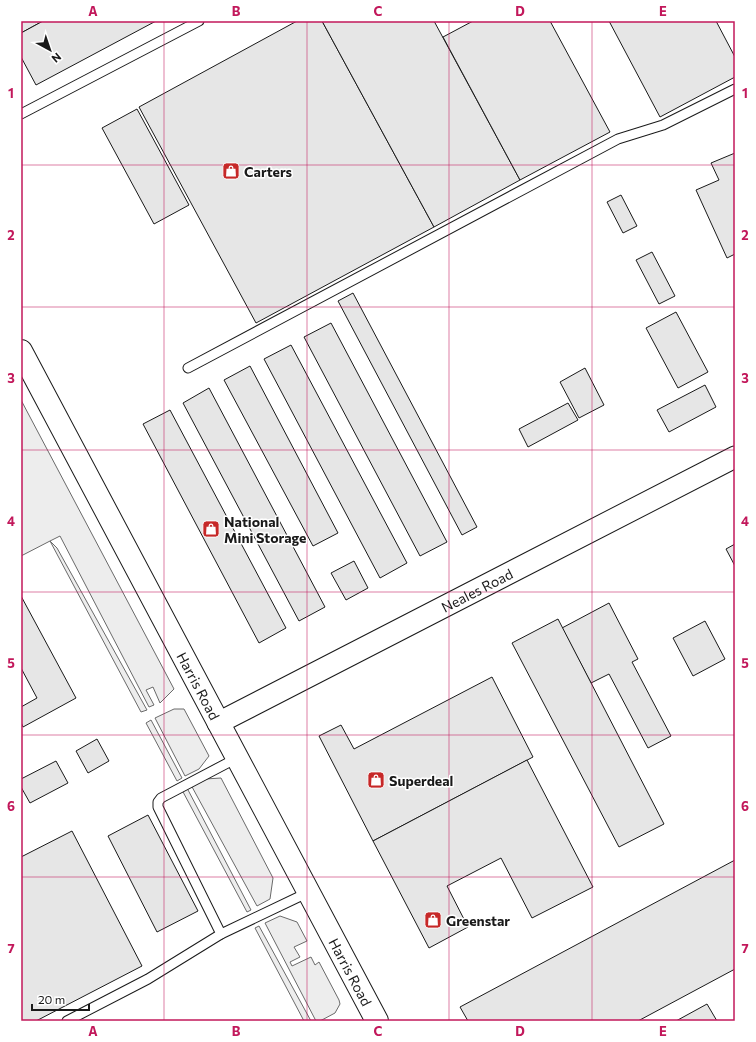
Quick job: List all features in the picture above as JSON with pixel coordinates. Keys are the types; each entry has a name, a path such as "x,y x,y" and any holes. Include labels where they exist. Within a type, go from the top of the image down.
{"main road":[{"name":"Harris Road","path":"21,351 377,1021"}],"street":[{"name":"Neales Road","path":"218,723 735,457"}],"lane":[{"path":"21,114 199,21"},
{"path":"188,368 609,144 627,136 663,125 735,89"},
{"path":"221,934 158,807 158,802 161,798 237,758"},
{"path":"67,1021 148,979 221,934 309,892"}],"shaded area":[{"path":"21,400 174,689 160,703 153,687 146,690 154,705 149,707 60,536 21,556"},
{"path":"50,541 57,548 147,710 141,712"},
{"path":"174,709 184,709 209,756 199,769 185,776 155,718"},
{"path":"151,720 182,778 177,781 146,723"},
{"path":"221,778 273,878 270,899 257,906 191,785 205,779"},
{"path":"187,788 251,910 247,912 182,790"},
{"path":"280,916 297,922 307,941 294,947 300,957 290,962 292,966 311,957 315,965 319,962 339,1000 340,1004 335,1013 320,1021 316,1021 265,923"},
{"path":"259,926 311,1021 304,1021 255,928"}],"building":[{"path":"21,21 43,21 21,33"},
{"path":"43,21 156,21 36,85 21,57 21,33"},
{"path":"297,21 322,21 434,227 256,323 139,107"},
{"path":"322,21 434,21 520,180 434,227"},
{"path":"473,21 550,21 610,132 520,180 443,37"},
{"path":"609,21 716,21 735,57 735,77 660,117"},
{"path":"137,109 189,205 154,224 102,128"},
{"path":"735,153 735,254 727,258 696,190 719,180 711,163"},
{"path":"621,195 637,226 623,233 607,202"},
{"path":"652,252 675,296 659,304 636,260"},
{"path":"353,293 477,527 462,535 338,301"},
{"path":"676,312 708,372 678,388 646,328"},
{"path":"331,323 447,542 420,556 304,337"},
{"path":"291,345 407,563 380,578 264,359"},
{"path":"250,366 338,533 313,546 224,380"},
{"path":"585,368 604,405 579,418 560,382"},
{"path":"705,385 716,407 669,432 657,410"},
{"path":"209,388 325,607 299,621 183,403"},
{"path":"568,403 578,420 528,447 519,429"},
{"path":"170,410 286,628 259,643 143,424"},
{"path":"735,544 735,566 726,549"},
{"path":"354,561 368,588 346,600 331,573"},
{"path":"21,596 76,698 23,727 21,722 21,707 37,698 21,668"},
{"path":"609,603 638,659 632,662 671,736 648,748 609,674 591,683 562,628"},
{"path":"558,619 664,824 619,847 512,643"},
{"path":"705,621 725,659 693,676 673,638"},
{"path":"492,677 533,757 373,841 319,736 341,725 354,749"},
{"path":"97,739 109,761 88,773 76,751"},
{"path":"527,760 593,887 532,918 501,858 447,886 468,927 429,948 373,841"},
{"path":"56,761 68,783 30,803 21,787 21,779"},
{"path":"148,815 198,911 157,932 108,836"},
{"path":"72,831 142,966 36,1021 21,1021 21,857"},
{"path":"735,860 735,969 638,1021 468,1021 460,1007"},
{"path":"707,1004 717,1021 676,1021"}],"place":[{"name":"Carters","path":"231,171"},
{"name":"National Mini Storage","path":"211,529"},
{"name":"Superdeal","path":"376,780"},
{"name":"Greenstar","path":"433,920"}]}
